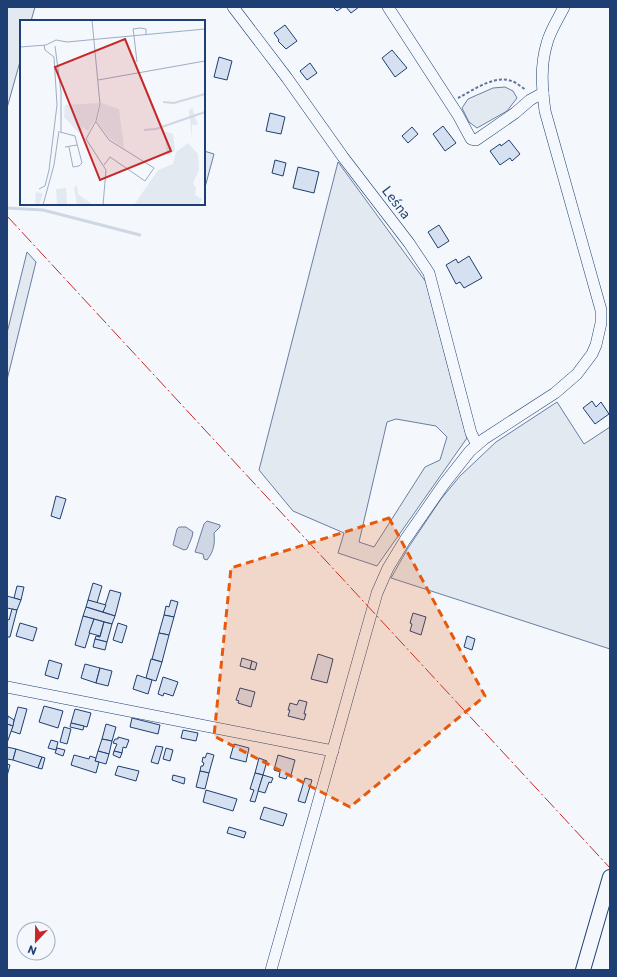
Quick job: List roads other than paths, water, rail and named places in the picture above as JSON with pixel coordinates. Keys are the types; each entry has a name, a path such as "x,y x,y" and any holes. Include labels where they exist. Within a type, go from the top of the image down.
{"main road":[{"path":"583,970 610,878"}],"street":[{"name":"Leśna","path":"233,7 430,273 471,433 477,445"},
{"path":"388,7 450,102 471,139 476,140 539,95"},
{"path":"270,970 377,593 388,568 444,484 467,454 484,439 555,393 576,374 592,354 599,335 601,310 545,111 539,95 547,42 564,7"},
{"path":"7,686 333,751"}],"waterway":[{"path":"7,208 43,210 140,235"}]}
